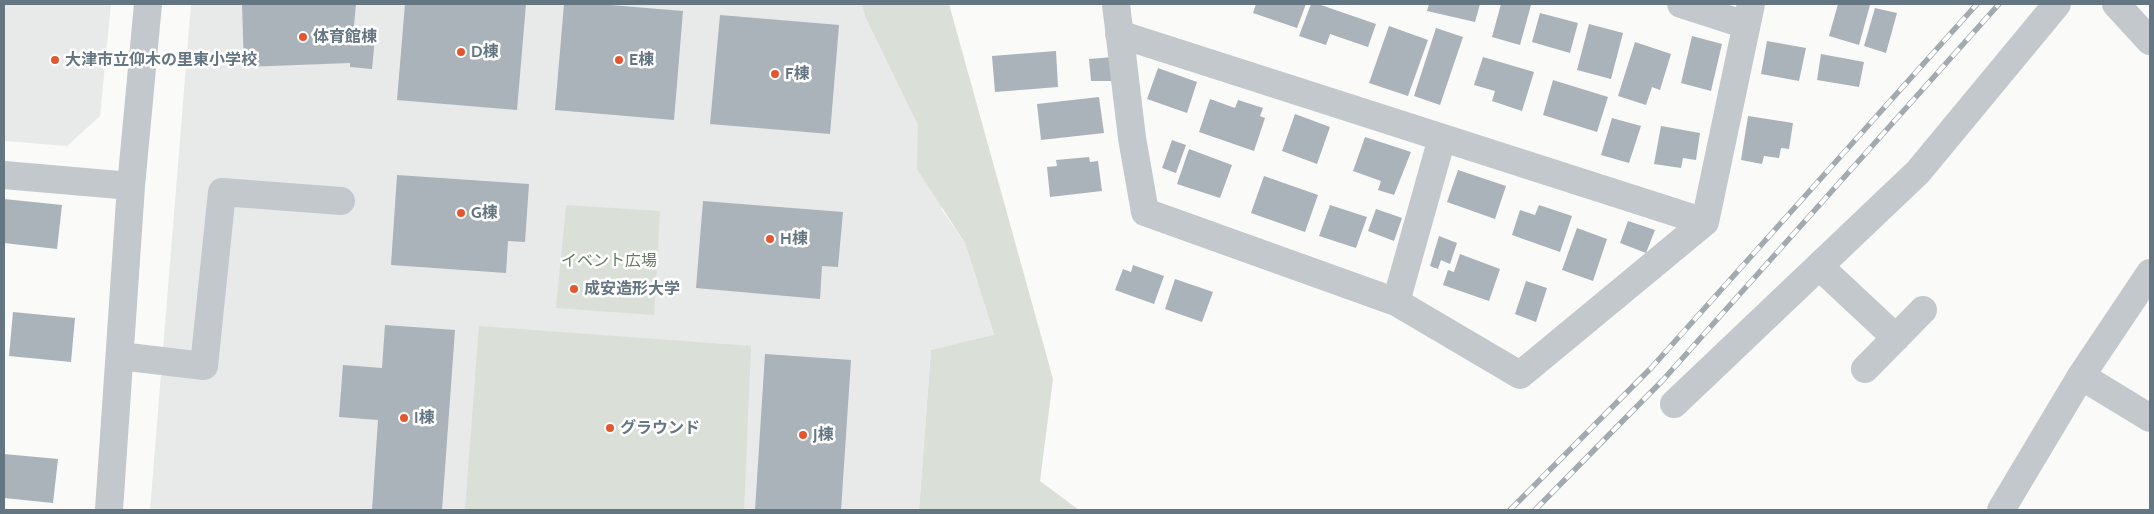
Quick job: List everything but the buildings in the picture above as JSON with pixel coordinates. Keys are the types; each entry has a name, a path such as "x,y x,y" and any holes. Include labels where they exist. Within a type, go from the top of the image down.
{"street":[{"path":"109,510 131,186 148,4"},
{"path":"1116,4 1132,138 1145,212 1396,302 1520,375 1705,222 1748,14 1681,4"},
{"path":"1674,404 1918,172 2057,4"},
{"path":"2116,4 2150,41"},
{"path":"1119,34 1705,222"},
{"path":"1396,302 1442,138"},
{"path":"4,175 131,186"},
{"path":"120,356 204,366 222,192 341,202"},
{"path":"1819,266 1896,338"},
{"path":"2001,510 2081,376 2150,273"},
{"path":"1865,369 1923,310"},
{"path":"2081,376 2150,418"}],"shaded area":[{"name":"大津市立仰木の里東小学校","path":"4,4 111,4 100,116 67,146 4,141"},
{"name":"成安造形大学","path":"191,4 921,4 942,210 965,243 994,336 931,350 919,510 150,510"}],"green space":[{"path":"862,4 949,4 1053,379 1040,481 1079,510 919,510 931,350 994,335 965,243 917,169 918,125 866,18"},
{"name":"イベント広場","path":"566,205 660,211 654,315 556,308"},
{"name":"グラウンド","path":"479,326 751,346 744,510 465,510"}],"railway":[{"path":"1510,510 1652,367 1977,4"},
{"path":"1535,510 1663,380 1999,4"}],"place":[{"name":"体育館棟","path":"303,37"},
{"name":"D棟","path":"461,52"},
{"name":"大津市立仰木の里東小学校","path":"55,60"},
{"name":"E棟","path":"619,60"},
{"name":"F棟","path":"775,74"},
{"name":"G棟","path":"461,213"},
{"name":"H棟","path":"770,239"},
{"name":"成安造形大学","path":"574,289"},
{"name":"I棟","path":"404,418"},
{"name":"グラウンド","path":"610,428"},
{"name":"J棟","path":"803,435"}]}
